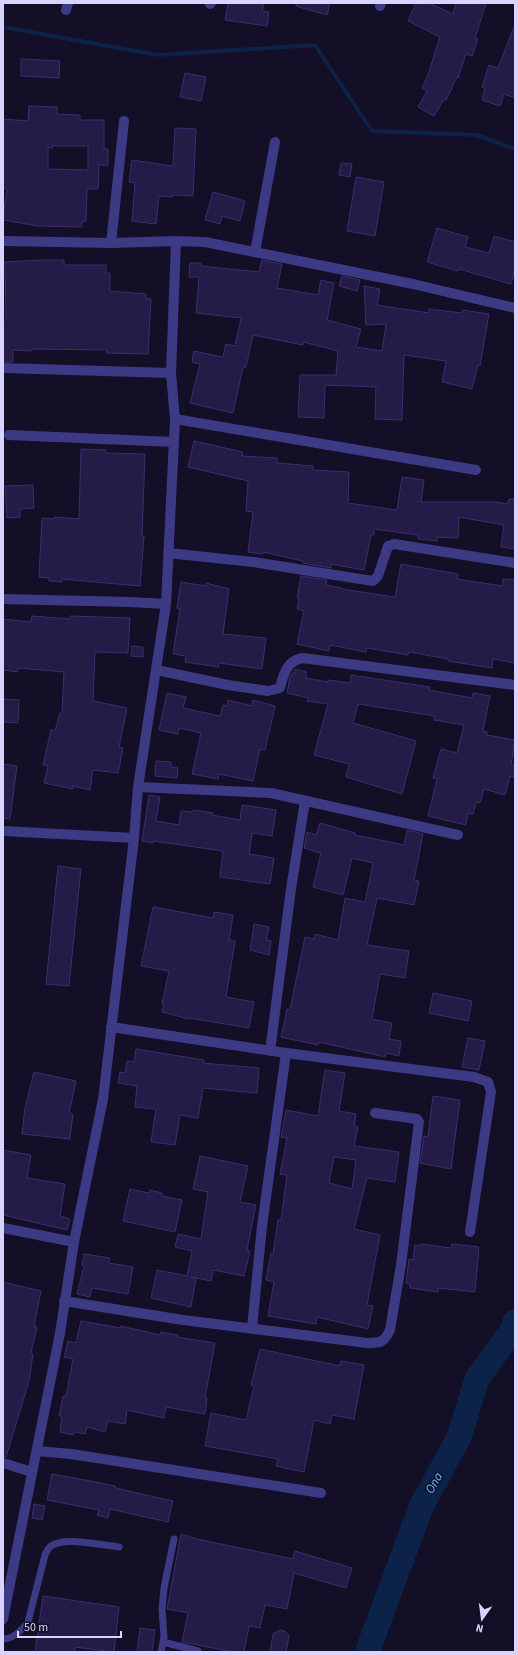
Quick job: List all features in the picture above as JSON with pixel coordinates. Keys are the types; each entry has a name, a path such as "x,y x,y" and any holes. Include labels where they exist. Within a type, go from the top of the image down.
{"street":[{"path":"111,243 124,121"},
{"path":"255,252 275,142"},
{"path":"3,241 111,243 176,241 205,242 414,284 515,308"},
{"path":"3,1619 60,1333 74,1242 103,1099 134,838 138,787 166,604 175,419 171,373 176,241"},
{"path":"3,368 171,373"},
{"path":"175,419 476,470"},
{"path":"9,435 174,442"},
{"path":"168,553 253,562 373,581 378,576 388,546 394,544 515,563"},
{"path":"3,599 166,604"},
{"path":"156,670 228,685 268,691 280,688 285,671 296,659 302,658 515,686"},
{"path":"138,787 271,793 458,835"},
{"path":"270,1051 291,889 305,801"},
{"path":"3,831 134,838"},
{"path":"111,1028 270,1051 474,1077 488,1082 491,1092 470,1232"},
{"path":"252,1328 262,1226 286,1053"},
{"path":"64,1301 183,1320 367,1343 379,1343 386,1339 390,1330 401,1265 419,1122 417,1119 411,1117 375,1113"},
{"path":"3,1228 74,1242"},
{"path":"37,1451 71,1454 321,1493"},
{"path":"3,1463 32,1472"}],"lane":[{"path":"161,1652 164,1621 162,1609 164,1588 174,1539"},
{"path":"3,1639 7,1639 21,1630 28,1622 48,1548 54,1544 67,1542 118,1547"},
{"path":"163,1642 198,1651"}],"building":[{"path":"228,3 264,3 262,11 269,12 267,26 225,20"},
{"path":"296,3 330,3 327,15 296,6"},
{"path":"416,3 429,3 453,14 456,3 486,3 475,38 478,39 472,56 466,54 458,78 457,77 446,100 444,99 434,116 418,107 427,91 422,88 428,75 440,37 408,21"},
{"path":"514,27 515,98 504,94 500,106 482,100 485,88 482,87 489,65 498,68"},
{"path":"21,59 60,61 59,78 21,76"},
{"path":"185,73 206,77 201,101 180,97"},
{"path":"29,106 57,107 57,114 80,115 80,120 104,120 104,149 108,149 108,165 99,165 98,189 87,189 86,221 82,221 82,227 38,226 3,220 7,189 3,188 3,119 28,121","holes":["88,146 88,170 48,169 48,147"]},
{"path":"175,128 196,129 193,196 159,196 156,224 132,221 135,183 129,182 132,160 173,166"},
{"path":"341,163 352,164 350,177 339,175"},
{"path":"356,177 384,182 375,236 347,231"},
{"path":"213,192 245,201 240,221 222,216 220,224 205,220"},
{"path":"437,228 468,237 465,247 489,253 494,236 515,242 515,268 511,284 459,269 458,271 427,262"},
{"path":"64,260 64,265 106,265 106,273 110,273 110,291 146,294 146,298 151,299 148,354 106,353 107,350 13,350 13,362 3,362 3,320 6,320 5,262"},
{"path":"262,260 282,264 277,288 318,295 321,280 334,283 327,320 361,329 356,347 382,351 386,324 366,325 364,286 380,289 377,305 429,313 429,309 462,313 463,310 489,314 480,366 478,365 472,389 442,382 446,361 404,355 402,420 375,419 376,387 325,385 324,418 298,417 300,375 336,375 338,351 303,342 303,345 253,335 246,367 243,367 233,413 190,403 200,364 192,362 194,351 223,357 226,344 235,346 241,318 196,313 199,277 189,277 190,263 201,263 201,266 259,272"},
{"path":"342,276 360,280 357,291 339,286"},
{"path":"194,441 243,452 242,456 277,458 277,463 313,466 313,470 349,472 348,503 397,510 402,477 424,480 421,502 496,502 508,504 509,499 515,499 515,549 501,547 504,525 459,517 458,538 437,537 437,541 418,539 418,535 374,529 374,535 371,535 364,570 331,564 331,568 303,563 303,561 263,552 263,554 248,552 253,512 246,511 248,481 188,467"},
{"path":"81,449 106,450 106,453 145,454 142,536 144,536 140,586 62,579 62,582 49,581 49,578 39,577 42,518 54,519 55,517 79,519"},
{"path":"33,485 34,508 20,509 20,517 7,518 5,486"},
{"path":"401,564 458,574 457,579 502,586 503,579 515,580 515,663 493,659 492,668 448,661 448,659 409,652 408,655 367,648 366,652 330,645 329,651 297,644 304,611 297,609 299,598 297,598 301,576 327,580 326,585 342,589 395,597"},
{"path":"181,582 206,586 206,583 229,589 223,634 266,638 262,669 219,663 218,667 185,662 186,656 173,654 180,609 177,608"},
{"path":"32,616 70,619 70,616 130,618 128,653 95,652 93,701 127,708 119,747 123,748 118,773 93,770 90,790 73,786 73,789 44,783 48,766 43,765 51,730 55,731 60,713 62,713 64,672 18,668 18,672 3,670 3,619 31,622"},
{"path":"132,646 143,647 143,657 131,656"},
{"path":"295,669 306,672 306,678 328,682 328,680 350,683 351,675 430,687 429,690 472,698 473,693 490,696 483,731 487,732 487,735 515,740 511,765 515,766 515,777 510,776 505,795 484,789 480,803 476,802 473,814 468,813 466,825 428,816 437,779 433,778 441,749 457,753 464,725 434,720 435,716 358,704 353,723 416,741 402,794 346,777 349,764 314,755 328,704 307,701 308,698 287,693 290,677 292,673 294,674"},
{"path":"167,693 186,697 183,708 220,716 223,705 227,706 228,700 252,706 253,700 275,706 265,750 260,749 253,781 219,774 218,779 192,774 201,733 179,728 178,734 159,730"},
{"path":"3,699 19,700 18,723 3,722"},
{"path":"156,761 171,762 171,767 178,768 177,778 155,776"},
{"path":"3,764 17,766 10,819 3,818"},
{"path":"149,795 160,797 156,821 179,825 181,811 192,812 193,810 213,813 212,815 240,820 242,805 276,810 272,836 252,833 249,854 274,858 270,884 220,877 223,851 153,841 153,843 142,841"},
{"path":"320,823 355,833 355,835 404,845 407,830 423,834 414,880 419,881 414,905 377,898 367,945 409,951 405,978 380,974 372,1019 392,1023 389,1039 401,1041 399,1056 386,1053 385,1057 319,1042 318,1045 281,1037 287,1009 290,1010 305,937 314,939 315,934 338,940 345,898 365,902 373,863 352,858 343,895 313,887 321,853 304,848 307,832 316,835"},
{"path":"58,866 81,869 69,986 46,984"},
{"path":"153,907 213,918 214,912 233,915 229,940 235,941 226,997 254,1002 249,1028 189,1019 162,1012 164,1004 162,1004 169,971 141,966"},
{"path":"254,924 269,927 266,940 271,941 269,955 250,950"},
{"path":"433,993 472,1001 468,1021 429,1013"},
{"path":"468,1038 485,1041 479,1070 462,1067"},
{"path":"136,1049 204,1060 203,1063 259,1068 257,1093 203,1088 198,1118 180,1115 175,1145 151,1142 156,1109 135,1107 137,1086 118,1083 120,1072 125,1073 127,1061 134,1062"},
{"path":"325,1070 345,1073 339,1111 356,1114 354,1126 358,1127 354,1146 399,1152 395,1182 367,1178 354,1229 380,1235 367,1305 373,1306 368,1329 317,1317 316,1324 268,1316 274,1282 266,1280 271,1253 273,1254 278,1220 281,1220 287,1175 280,1174 287,1138 281,1137 286,1110 318,1116","holes":["334,1157 356,1160 352,1189 329,1183"]},
{"path":"34,1072 76,1081 69,1113 73,1114 70,1139 22,1134 25,1108"},
{"path":"433,1096 460,1100 451,1169 420,1163 424,1136 428,1137"},
{"path":"3,1150 31,1155 27,1178 65,1184 60,1216 70,1219 67,1230 3,1215"},
{"path":"200,1156 248,1166 240,1202 256,1205 247,1250 250,1251 244,1276 213,1270 211,1281 196,1278 191,1307 151,1298 157,1270 187,1276 192,1251 175,1247 178,1234 201,1239 208,1192 193,1189"},
{"path":"130,1189 149,1193 150,1190 162,1193 162,1196 182,1200 175,1232 123,1221"},
{"path":"421,1244 451,1248 452,1244 479,1247 475,1292 438,1288 438,1292 410,1288 410,1284 406,1283 409,1259 413,1260 415,1245 420,1246"},
{"path":"84,1254 110,1258 109,1263 133,1267 128,1294 92,1288 90,1297 77,1294 84,1266 82,1265"},
{"path":"3,1282 41,1291 34,1327 37,1327 31,1353 33,1354 29,1381 6,1457 3,1457"},
{"path":"81,1321 121,1328 121,1326 160,1335 161,1332 178,1335 177,1337 215,1343 205,1398 207,1398 205,1414 166,1407 164,1418 127,1410 125,1424 108,1421 105,1432 87,1427 85,1434 74,1432 73,1435 60,1432 62,1416 59,1416 63,1396 66,1396 73,1359 64,1357 68,1341 76,1343"},
{"path":"260,1349 340,1366 341,1361 364,1365 354,1419 332,1415 330,1424 314,1420 304,1472 276,1466 278,1459 205,1446 211,1413 246,1420 254,1386 251,1385"},
{"path":"52,1474 115,1486 115,1488 173,1501 168,1522 110,1509 108,1518 97,1515 99,1510 47,1500"},
{"path":"34,1504 45,1506 42,1520 32,1518"},
{"path":"181,1534 197,1539 293,1559 295,1551 352,1568 346,1588 294,1573 287,1609 265,1605 260,1628 249,1626 244,1652 234,1652 182,1642 188,1613 167,1609"},
{"path":"43,1596 119,1607 114,1652 75,1647 75,1652 35,1652"},
{"path":"140,1628 155,1630 152,1652 137,1652"},
{"path":"280,1630 286,1632 289,1636 286,1652 270,1652 273,1634"}],"waterway":[{"path":"3,27 158,55 315,45 372,131 476,135 515,149"},
{"name":"Ona","path":"368,1652 421,1507 459,1437 477,1379 513,1329 515,1322"}]}
